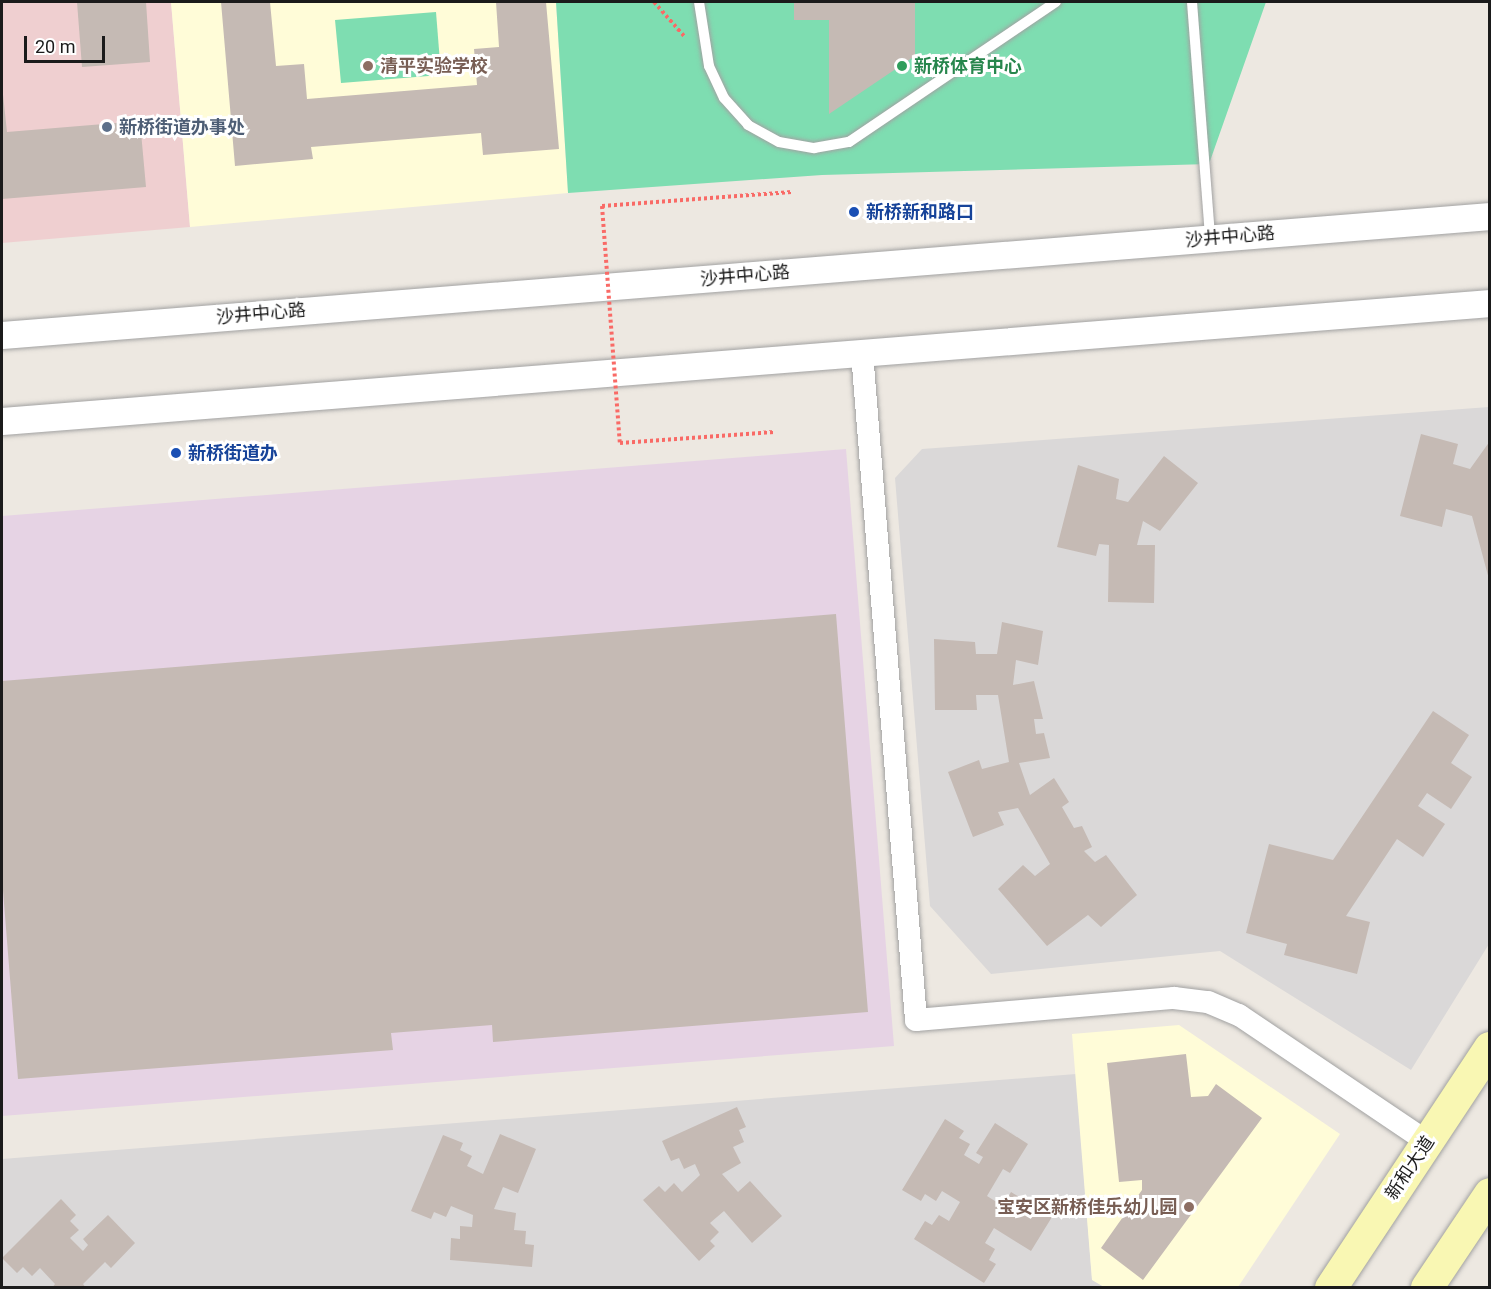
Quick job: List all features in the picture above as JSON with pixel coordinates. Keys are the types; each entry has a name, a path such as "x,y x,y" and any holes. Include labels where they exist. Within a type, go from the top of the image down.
{"main road":[{"name":"新和大道","path":"1331,1287 1490,1048"},
{"path":"1427,1287 1490,1194"}],"street":[{"name":"沙井中心路","path":"2,335 1490,216"},
{"path":"2,421 1490,303"},
{"path":"862,353 916,1020 1174,998 1208,1002 1239,1015 1427,1142"}],"lane":[{"path":"699,2 710,66 724,98 758,130 779,142 814,148 849,142 1056,2"},
{"path":"1192,2 1210,238"}],"path":[{"path":"654,2 710,66"},
{"path":"775,432 620,443 602,206 791,192"}],"shaded area":[{"path":"2,2 171,2 190,227 2,243"},
{"name":"清平实验学校","path":"171,2 556,2 568,193 190,227"},
{"path":"1489,407 1489,944 1411,1070 1220,951 991,974 930,906 895,478 922,449"},
{"path":"846,449 894,1046 2,1116 2,516"},
{"name":"宝安区新桥佳乐幼儿园","path":"1179,1025 1340,1134 1238,1287 1104,1287 1092,1280 1072,1034"},
{"path":"1076,1074 1092,1279 1104,1287 2,1288 2,1159"}],"green space":[{"name":"新桥体育中心","path":"556,2 1266,2 1209,164 822,175 568,193"},
{"path":"436,12 441,75 341,83 335,20"}],"building":[{"path":"77,2 146,2 150,62 82,67"},
{"path":"221,2 270,2 276,66 304,64 307,99 477,85 474,49 499,47 496,2 546,2 559,149 483,155 481,133 311,147 313,159 235,166"},
{"path":"794,2 915,2 915,56 829,114 829,20 794,20"},
{"name":"新桥街道办事处","path":"2,85 7,132 140,121 146,187 2,199"},
{"path":"1421,434 1458,444 1453,464 1470,469 1490,441 1490,583 1472,516 1446,509 1442,527 1400,516"},
{"path":"1164,456 1198,483 1160,531 1143,521 1137,545 1155,545 1154,603 1108,602 1109,545 1099,544 1096,556 1057,547 1078,465 1119,479 1116,499 1128,502"},
{"path":"836,614 868,1012 493,1042 492,1025 391,1033 393,1050 18,1079 2,878 2,681"},
{"path":"1002,622 1043,631 1038,665 1016,660 1013,685 1034,681 1043,719 1034,719 1036,734 1044,733 1050,758 1019,763 1030,795 1054,778 1069,802 1062,807 1074,828 1082,826 1092,847 1084,851 1095,862 1106,855 1137,895 1101,927 1088,915 1047,946 998,889 1023,865 1035,876 1050,864 1018,808 998,812 1004,825 973,837 948,772 979,760 982,769 1009,762 998,695 976,695 977,710 935,710 934,639 975,642 976,654 997,654"},
{"path":"1433,711 1469,735 1451,763 1472,777 1451,809 1427,793 1418,806 1445,824 1423,857 1397,839 1346,916 1370,922 1357,974 1284,955 1287,944 1246,933 1269,844 1333,860"},
{"path":"1186,1054 1191,1097 1208,1096 1216,1084 1262,1118 1143,1280 1101,1248 1142,1190 1142,1180 1119,1182 1107,1063"},
{"path":"737,1107 746,1127 739,1130 744,1142 733,1147 741,1163 722,1174 738,1192 750,1181 782,1216 752,1243 724,1211 710,1223 719,1232 710,1241 715,1246 699,1261 643,1200 659,1186 665,1192 674,1183 682,1192 700,1175 695,1164 684,1169 679,1158 671,1161 662,1141"},
{"path":"945,1119 964,1131 959,1138 970,1144 964,1155 979,1164 983,1157 976,1153 995,1123 1028,1144 1010,1173 1003,1169 987,1196 1003,1206 1011,1192 1052,1217 1031,1251 994,1228 985,1243 995,1249 989,1260 996,1264 984,1283 914,1239 925,1221 932,1225 939,1215 949,1221 960,1202 942,1191 936,1201 925,1194 921,1201 902,1190"},
{"path":"500,1134 536,1149 518,1193 503,1187 494,1209 516,1213 514,1230 526,1231 525,1244 534,1245 532,1267 450,1260 451,1238 460,1239 460,1226 472,1227 473,1215 451,1206 446,1217 434,1212 431,1219 411,1211 443,1135 463,1143 460,1150 472,1156 467,1166 483,1174"},
{"path":"61,1199 76,1215 70,1221 79,1230 70,1238 83,1251 88,1245 83,1239 108,1215 135,1243 111,1268 105,1262 83,1284 86,1288 52,1288 55,1284 40,1268 32,1276 23,1267 17,1273 2,1258"}],"place":[{"name":"清平实验学校","path":"368,66"},
{"name":"新桥体育中心","path":"902,66"},
{"name":"新桥街道办事处","path":"107,127"},
{"name":"新桥新和路口","path":"854,212"},
{"name":"新桥街道办","path":"176,453"},
{"name":"宝安区新桥佳乐幼儿园","path":"1189,1207"}]}
